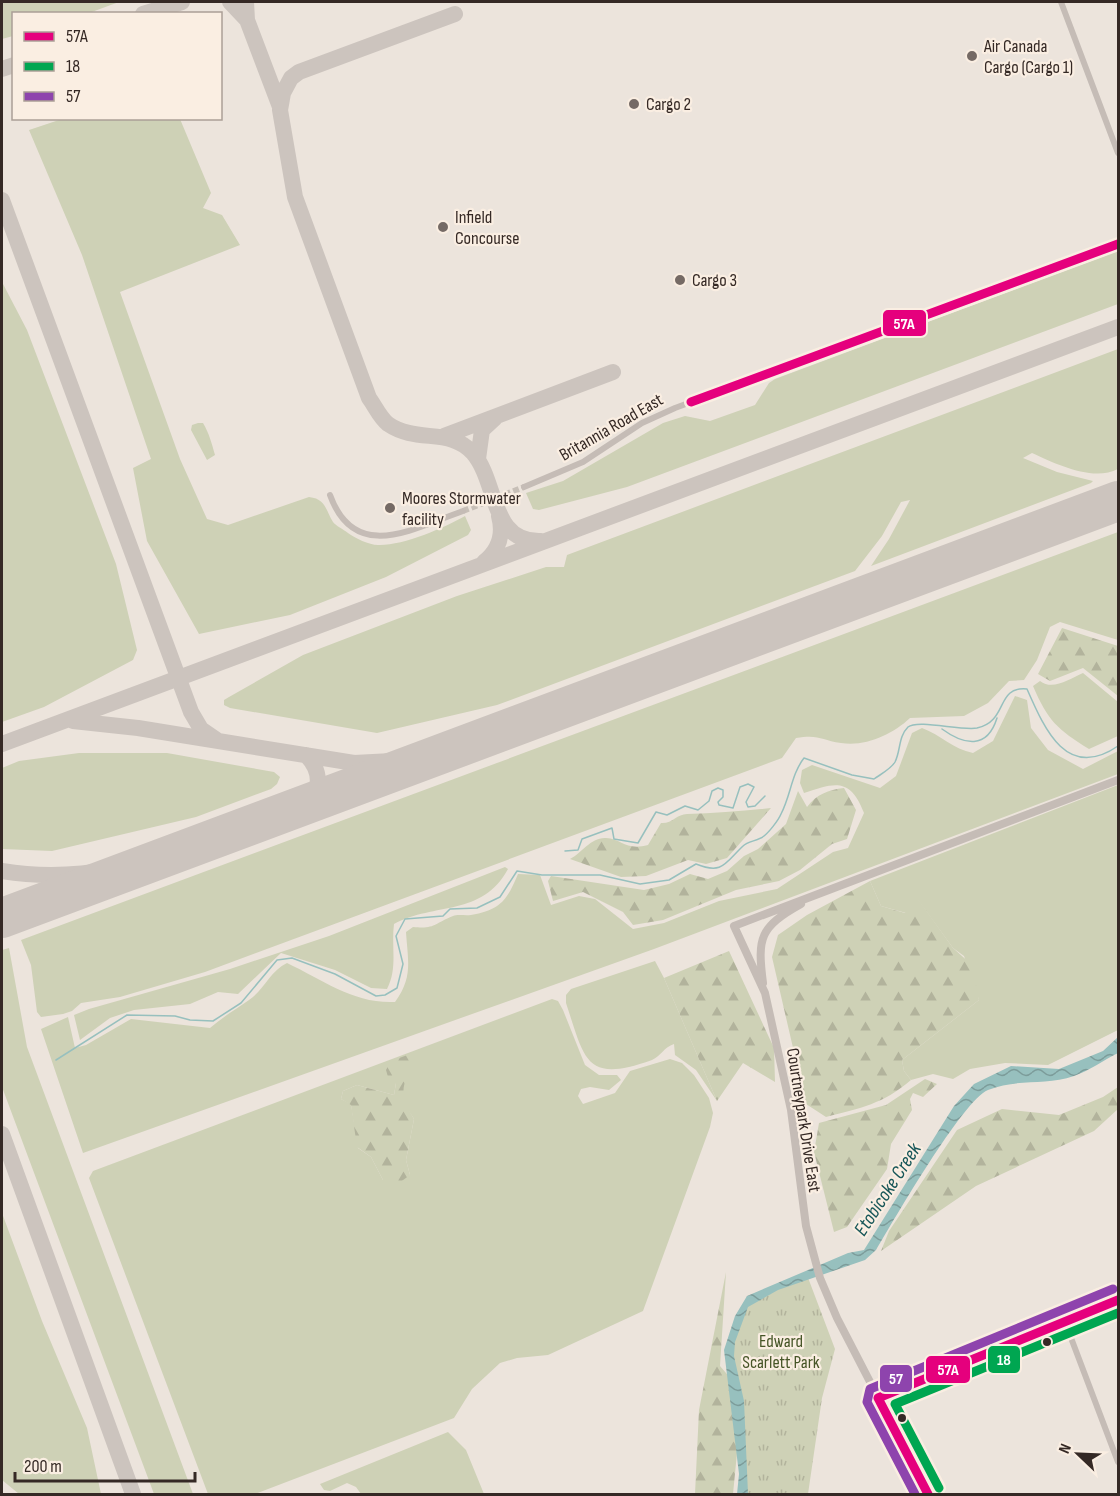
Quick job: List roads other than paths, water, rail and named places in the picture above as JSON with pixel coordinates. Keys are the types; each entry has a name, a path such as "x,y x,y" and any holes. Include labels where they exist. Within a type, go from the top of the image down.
{"street":[{"path":"1060,2 1119,153"},
{"name":"Britannia Road East","path":"524,488 583,462 642,423 675,408 1119,244"},
{"path":"330,495 342,519 354,529 381,537 395,536 463,510"},
{"name":"Courtneypark Drive East","path":"928,1494 837,1318 818,1270 806,1226 791,1110 765,993 734,926 1119,780"},
{"path":"765,993 759,952 767,928 783,914 817,895"},
{"path":"878,1398 1119,1300"},
{"path":"1065,1322 1119,1462"}],"water":[{"name":"Etobicoke Creek","path":"1118,1037 1118,1053 1080,1074 1052,1081 1010,1084 988,1090 976,1099 962,1115 912,1189 876,1250 865,1260 778,1290 748,1307 735,1342 734,1356 744,1401 748,1494 737,1494 739,1474 724,1350 735,1316 747,1296 848,1253 864,1250 954,1106 974,1084 1011,1066 1059,1069 1103,1051"}],"waterway":[{"path":"56,1060 127,1015 175,1016 190,1020 213,1021 241,1003 277,960 292,958 335,974 376,996 385,995 397,988 403,964 396,936 405,919 443,916 450,909 477,908 500,897 517,871 542,875 600,875 640,884 669,880 696,864 718,868 723,866 745,844 762,838 773,826 780,817 796,771 804,758 852,775 874,779 895,762 903,735 908,727 921,724 977,728 994,719 1006,698 1017,690 1027,689 1050,734 1060,746 1072,754 1085,758 1100,755 1118,746"},
{"path":"942,729 958,739 974,742 987,735 997,718"},
{"path":"565,851 578,850 582,839 612,828 614,839 638,843 656,812 667,815 685,806 698,810 709,801 712,791 718,788 723,790 723,797 718,802 719,805 733,808 740,787 748,784 754,787 746,802 748,807 755,806 765,796"}],"tunnel":[{"path":"463,511 524,487"}],"place":[{"name":"Air Canada Cargo (Cargo 1)","path":"972,56"},
{"name":"Cargo 2","path":"634,104"},
{"name":"Infield Concourse","path":"443,227"},
{"name":"Cargo 3","path":"680,280"},
{"name":"Moores Stormwater facility","path":"390,508"}],"park label":[{"name":"Edward Scarlett Park","path":"781,1351"}]}
